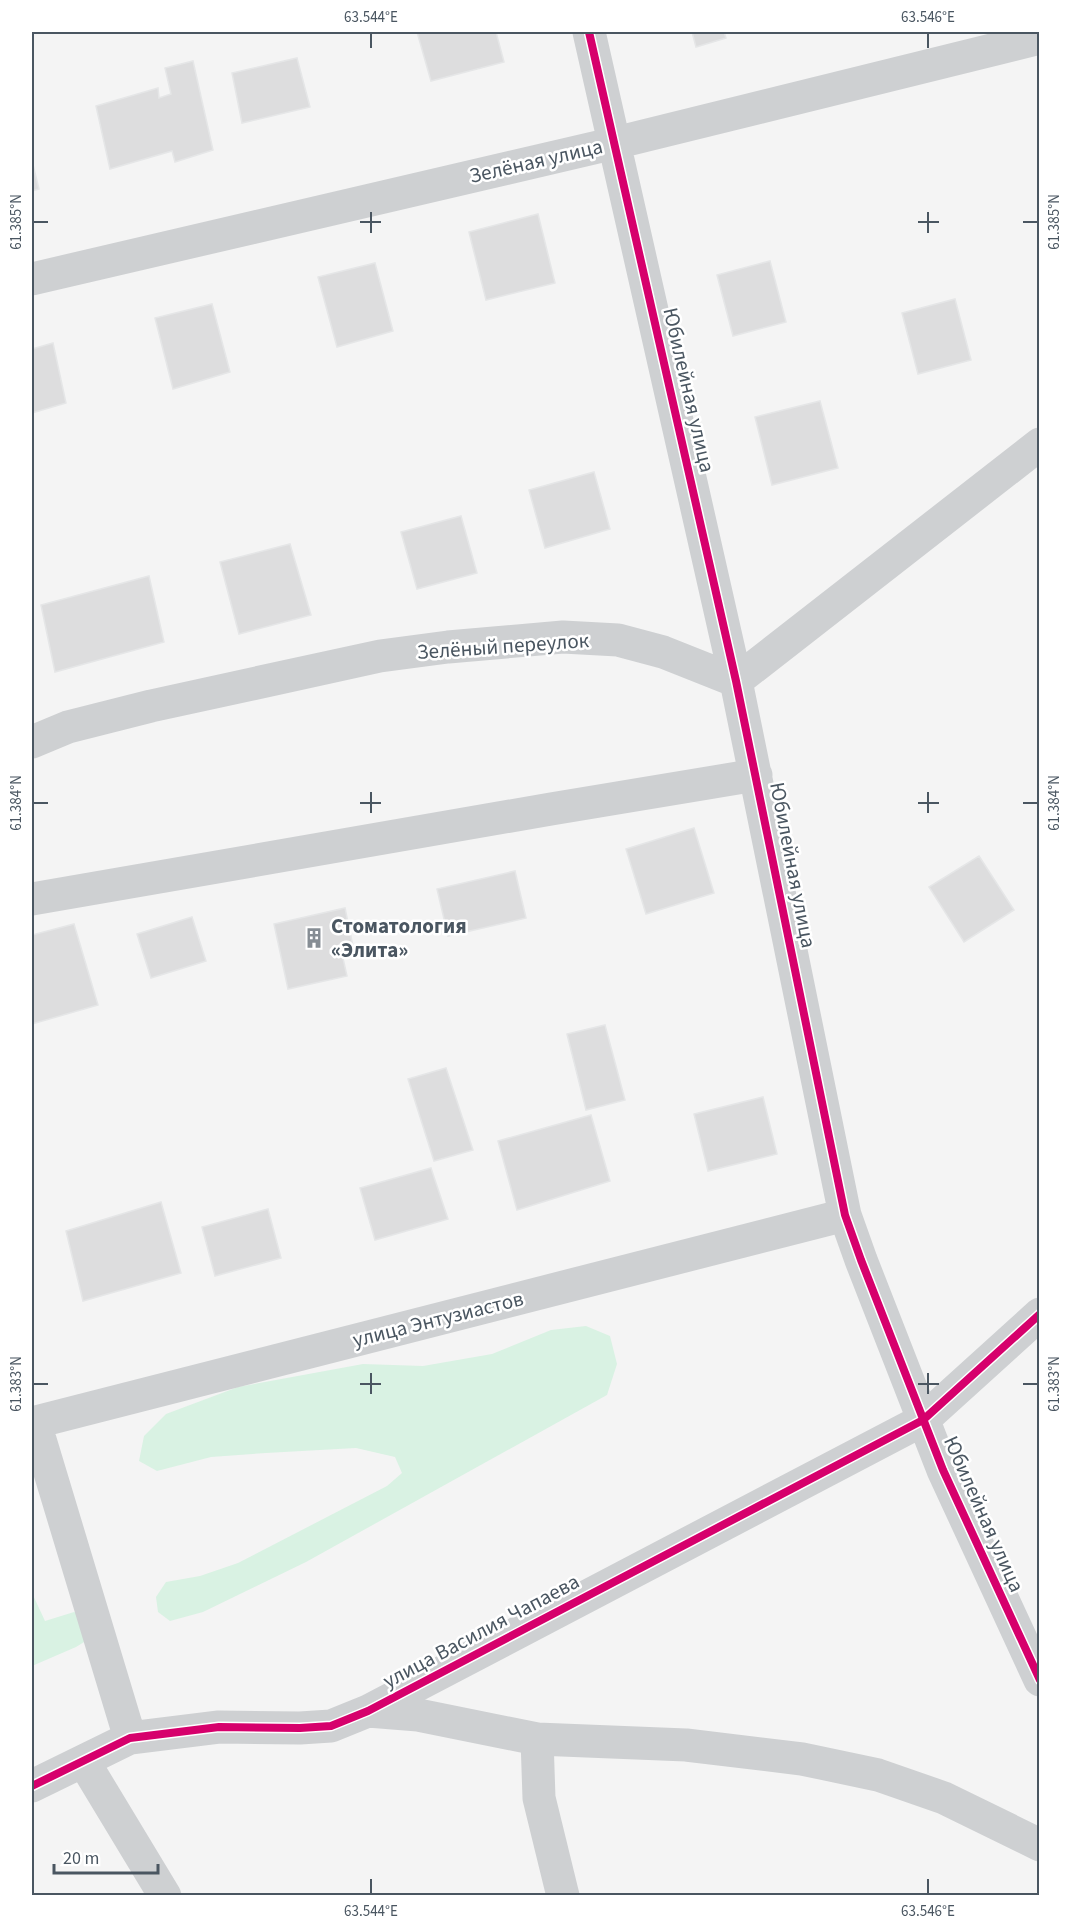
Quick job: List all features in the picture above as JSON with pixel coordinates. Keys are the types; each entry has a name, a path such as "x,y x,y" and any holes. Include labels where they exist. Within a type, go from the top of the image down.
{"street":[{"name":"Юбилейная улица","path":"589,32 736,681 845,1215 922,1420 1040,1680"},
{"name":"Зелёная улица","path":"32,279 615,143 1040,39"},
{"path":"736,681 1040,444"},
{"name":"Зелёный переулок","path":"32,742 68,727 151,706 380,656 448,647 551,638 618,640 663,652 736,681"},
{"path":"32,899 756,775"},
{"name":"улица Энтузиастов","path":"33,1423 845,1215"},
{"path":"922,1420 1040,1314"},
{"name":"улица Василия Чапаева","path":"32,1786 130,1738 219,1727 331,1726 368,1711 922,1420"},
{"path":"33,1423 130,1738"},
{"name":"улица Василия Чапаева","path":"368,1711 418,1715 537,1739 686,1745 802,1759 878,1775 944,1798 1040,1845"},
{"path":"537,1739 539,1798 563,1896"},
{"path":"84,1762 165,1896"}],"green space":[{"path":"586,1326 610,1336 617,1364 607,1395 306,1562 203,1612 170,1621 158,1612 156,1597 166,1582 200,1576 238,1563 387,1486 402,1473 395,1457 356,1448 211,1457 157,1471 139,1461 144,1436 166,1414 238,1387 363,1364 423,1366 492,1354 551,1330"},
{"path":"32,1593 45,1621 74,1612 91,1618 89,1639 32,1666"}],"building":[{"path":"417,32 496,32 504,62 431,81"},
{"path":"692,32 724,32 726,38 696,47"},
{"path":"297,58 310,107 242,123 232,73"},
{"path":"193,61 213,150 175,162 172,151 110,169 96,106 158,88 159,98 171,94 165,68"},
{"path":"32,161 39,189 32,191"},
{"path":"538,214 555,283 486,300 469,232"},
{"path":"770,261 786,322 733,336 717,275"},
{"path":"375,263 393,331 337,347 318,277"},
{"path":"955,299 971,360 918,374 902,313"},
{"path":"212,304 230,372 173,389 155,318"},
{"path":"53,343 66,403 32,413 32,349"},
{"path":"820,401 838,468 772,485 755,417"},
{"path":"594,472 610,529 545,548 529,490"},
{"path":"461,516 477,573 417,589 401,532"},
{"path":"290,544 311,615 239,634 220,562"},
{"path":"149,576 164,642 55,672 41,605"},
{"path":"694,828 714,893 646,914 626,849"},
{"path":"979,856 1014,910 964,942 929,887"},
{"path":"515,871 526,918 448,936 437,889"},
{"name":"Стоматология «Элита»","path":"345,908 354,951 342,954 347,976 288,989 274,924"},
{"path":"192,917 206,961 151,978 137,934"},
{"path":"74,924 98,1005 32,1024 32,935"},
{"path":"605,1025 625,1100 586,1110 567,1034"},
{"path":"446,1068 473,1150 434,1161 408,1079"},
{"path":"763,1097 777,1154 708,1171 694,1114"},
{"path":"591,1115 610,1181 517,1210 498,1141"},
{"path":"431,1168 448,1219 375,1240 360,1188"},
{"path":"161,1202 181,1273 83,1301 66,1231"},
{"path":"268,1209 281,1258 215,1276 202,1227"}],"cycle path":[{"path":"589,32 736,681 845,1215 943,1470 1040,1680"},
{"path":"32,1786 130,1738 219,1727 331,1726 368,1711 923,1420 1040,1314"}],"place":[{"name":"Стоматология «Элита»","path":"314,938"}]}
